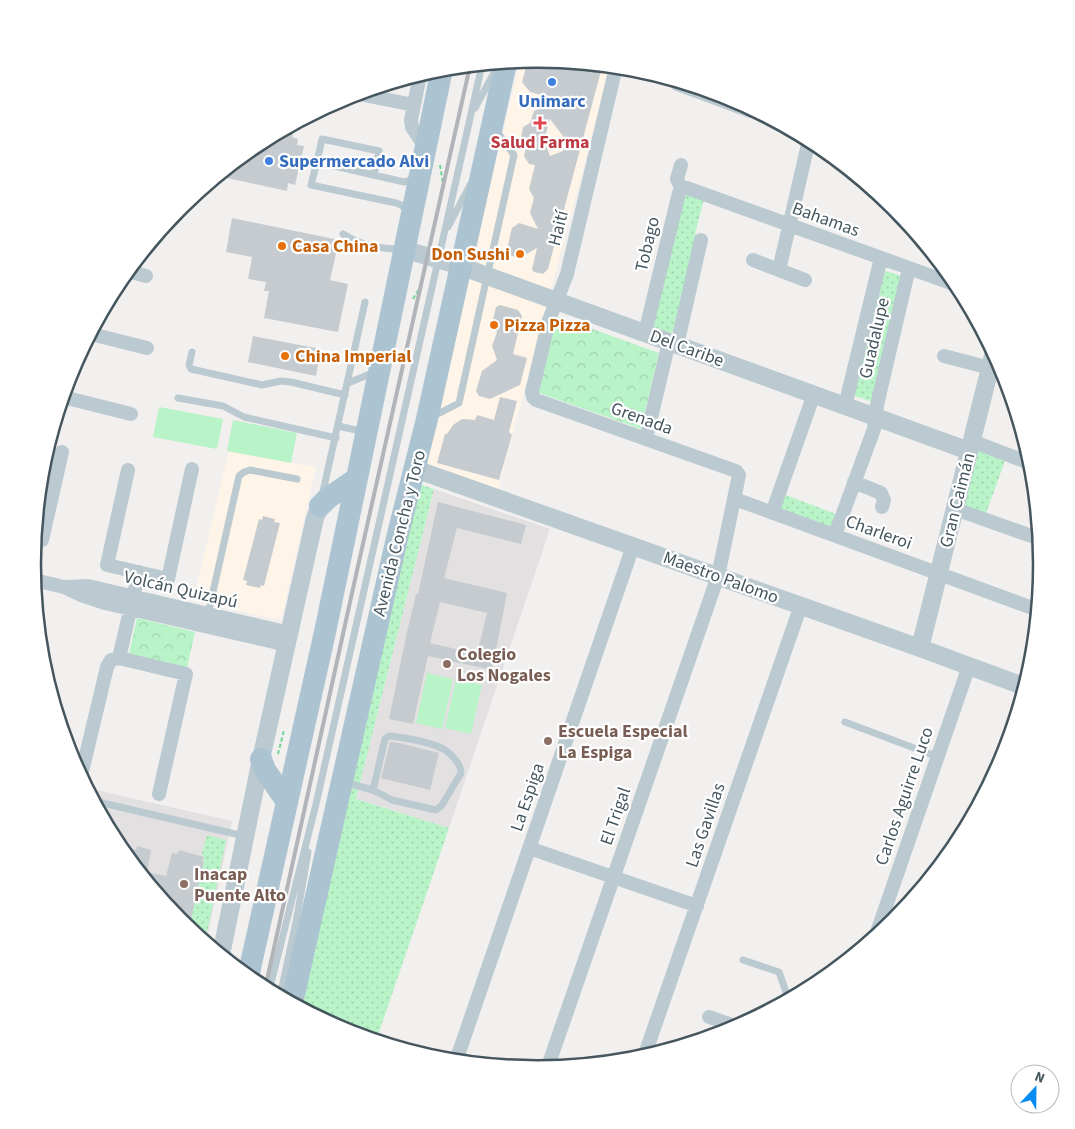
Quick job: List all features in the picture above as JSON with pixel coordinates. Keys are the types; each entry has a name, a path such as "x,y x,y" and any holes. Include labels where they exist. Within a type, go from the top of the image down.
{"main road":[{"name":"Avenida Concha y Toro","path":"293,996 397,538 427,419 505,69"},
{"path":"250,968 326,626 440,78"},
{"path":"320,506 328,498 356,479"},
{"path":"260,759 265,770 287,802"}],"street":[{"name":"Haití","path":"533,397 550,320 567,274 614,74"},
{"path":"418,83 411,124 425,147"},
{"path":"373,97 414,105"},
{"path":"779,270 806,148"},
{"name":"Tobago","path":"645,333 681,188 677,179 681,165"},
{"name":"Bahamas","path":"681,188 687,188 944,281"},
{"path":"646,439 700,240"},
{"name":"Del Caribe","path":"403,250 460,266 875,417 971,446"},
{"name":"Guadalupe","path":"845,406 881,258"},
{"path":"753,260 805,280"},
{"name":"Guadalupe","path":"835,536 874,429 875,417 909,268"},
{"path":"136,273 146,276"},
{"path":"97,336 147,348"},
{"path":"944,356 989,360"},
{"name":"Gran Caimán","path":"920,648 991,364"},
{"path":"772,513 814,394"},
{"name":"Grenada","path":"533,397 536,400 739,473"},
{"path":"70,399 131,414"},
{"path":"971,446 1023,461"},
{"path":"43,527 62,452"},
{"path":"128,470 107,565 168,579 192,469"},
{"name":"Maestro Palomo","path":"415,469 801,605 1019,684"},
{"name":"El Trigal","path":"550,1061 718,576 739,473"},
{"path":"854,482 881,493 884,500 882,507"},
{"name":"Charleroi","path":"734,499 1032,608"},
{"path":"222,948 260,759 315,518 320,506"},
{"path":"955,509 1033,538"},
{"name":"La Espiga","path":"459,1054 633,546"},
{"path":"119,658 139,572"},
{"name":"Volcán Quizapú","path":"42,582 64,587 93,600 131,603 208,614 288,639"},
{"name":"Volcán Quizapú","path":"131,603 288,639"},
{"name":"Las Gavillas","path":"647,1048 801,605"},
{"path":"84,765 107,667 111,660 119,658 186,674 159,794"},
{"name":"Carlos Aguirre Luco","path":"880,923 969,666"},
{"path":"529,848 697,906"},
{"path":"709,1017 727,1023"}],"lane":[{"path":"470,117 495,70"},
{"path":"271,983 316,804 481,71"},
{"path":"427,419 459,402 514,155 492,124"},
{"path":"374,175 379,151 322,138 311,185 396,203 404,207 410,216"},
{"path":"444,236 483,161"},
{"path":"317,162 404,182 414,181 418,178"},
{"path":"343,234 359,243 382,249 403,250"},
{"path":"320,506 365,302"},
{"path":"192,352 190,369 262,385 281,380 345,395"},
{"path":"348,383 368,376 379,369"},
{"path":"178,398 223,406 244,417 336,438"},
{"path":"338,426 366,432"},
{"path":"208,614 240,476 250,470 297,479"},
{"path":"845,722 938,758"},
{"path":"341,782 372,790 392,800 436,810 442,805 461,773 461,768 457,761 440,747 389,736 385,739 372,790"},
{"path":"102,803 244,836"},
{"path":"282,989 297,917 316,804"},
{"path":"743,960 779,972 788,993"}],"shaded area":[{"path":"518,69 570,69 608,73 498,490 424,463"},
{"path":"229,450 316,467 282,616 276,619 193,601"},
{"name":"Colegio Los Nogales","path":"434,489 550,529 449,828 356,799"},
{"name":"Inacap Puente Alto","path":"95,790 232,821 208,936 164,892 144,867 125,840"}],"green space":[{"path":"687,194 704,199 695,234 698,235 674,330 670,333 654,327 652,321 683,198"},
{"path":"885,271 899,275 901,281 875,399 870,401 854,394"},
{"path":"556,316 659,353 641,429 539,393"},
{"path":"159,407 223,419 217,449 153,437"},
{"path":"233,420 297,433 291,463 227,451"},
{"path":"976,450 1005,461 986,513 962,505"},
{"path":"419,484 434,489 356,799 449,828 378,1034 348,1023 302,1001"},
{"path":"783,494 836,514 830,530 780,512"},
{"path":"137,618 195,632 187,668 129,654"},
{"path":"427,673 453,679 442,729 416,723"},
{"path":"456,679 482,685 471,734 445,728"},
{"path":"207,835 226,840 207,935 191,919 204,862 202,853"}],"building":[{"path":"526,68 601,72 548,269 543,274 534,272 532,269 537,248 520,258 509,255 507,249 512,228 519,223 538,229 530,213 534,198 529,189 535,165 529,164 524,156 526,146 521,138 523,127 530,123 534,111 560,100 530,92 522,82","holes":["550,119 566,140 563,151 550,156 544,141"]},
{"name":"Supermercado Alvi","path":"293,133 292,137 298,139 297,145 304,146 295,185 288,183 287,191 226,178"},
{"path":"232,218 339,240 330,280 348,284 338,332 264,318 269,291 264,291 266,282 248,279 252,257 226,252"},
{"path":"500,305 518,310 522,316 513,354 527,358 520,385 490,399 479,396 476,391 482,371 497,360 492,346 497,332 492,324 496,307"},
{"name":"China Imperial","path":"253,336 321,349 316,376 248,362"},
{"path":"500,397 517,401 509,432 512,435 499,480 437,463 445,434 453,425 462,419 475,420 477,415 494,420"},
{"path":"438,502 526,525 521,544 457,528 444,578 507,593 492,670 428,656 413,724 389,719 407,632 416,594 418,594","holes":["440,602 487,613 477,654 430,643"]},
{"path":"263,516 275,519 274,522 280,523 264,586 261,585 260,588 246,585 247,581 243,580 259,519 262,520"},
{"path":"390,742 439,753 430,790 381,778"},
{"path":"137,846 151,850 147,871 131,849 136,850"},
{"path":"179,850 204,857 202,861 204,862 191,919 164,892 148,872 166,876 172,853 177,854"}],"railway":[{"path":"267,980 468,73"}],"place":[{"name":"Unimarc","path":"552,82"},
{"name":"Salud Farma","path":"540,123"},
{"name":"Supermercado Alvi","path":"269,161"},
{"name":"Casa China","path":"282,246"},
{"name":"Don Sushi","path":"520,254"},
{"name":"Pizza Pizza","path":"494,325"},
{"name":"China Imperial","path":"285,356"},
{"name":"Colegio Los Nogales","path":"447,664"},
{"name":"Escuela Especial La Espiga","path":"548,741"},
{"name":"Inacap Puente Alto","path":"184,884"}]}
